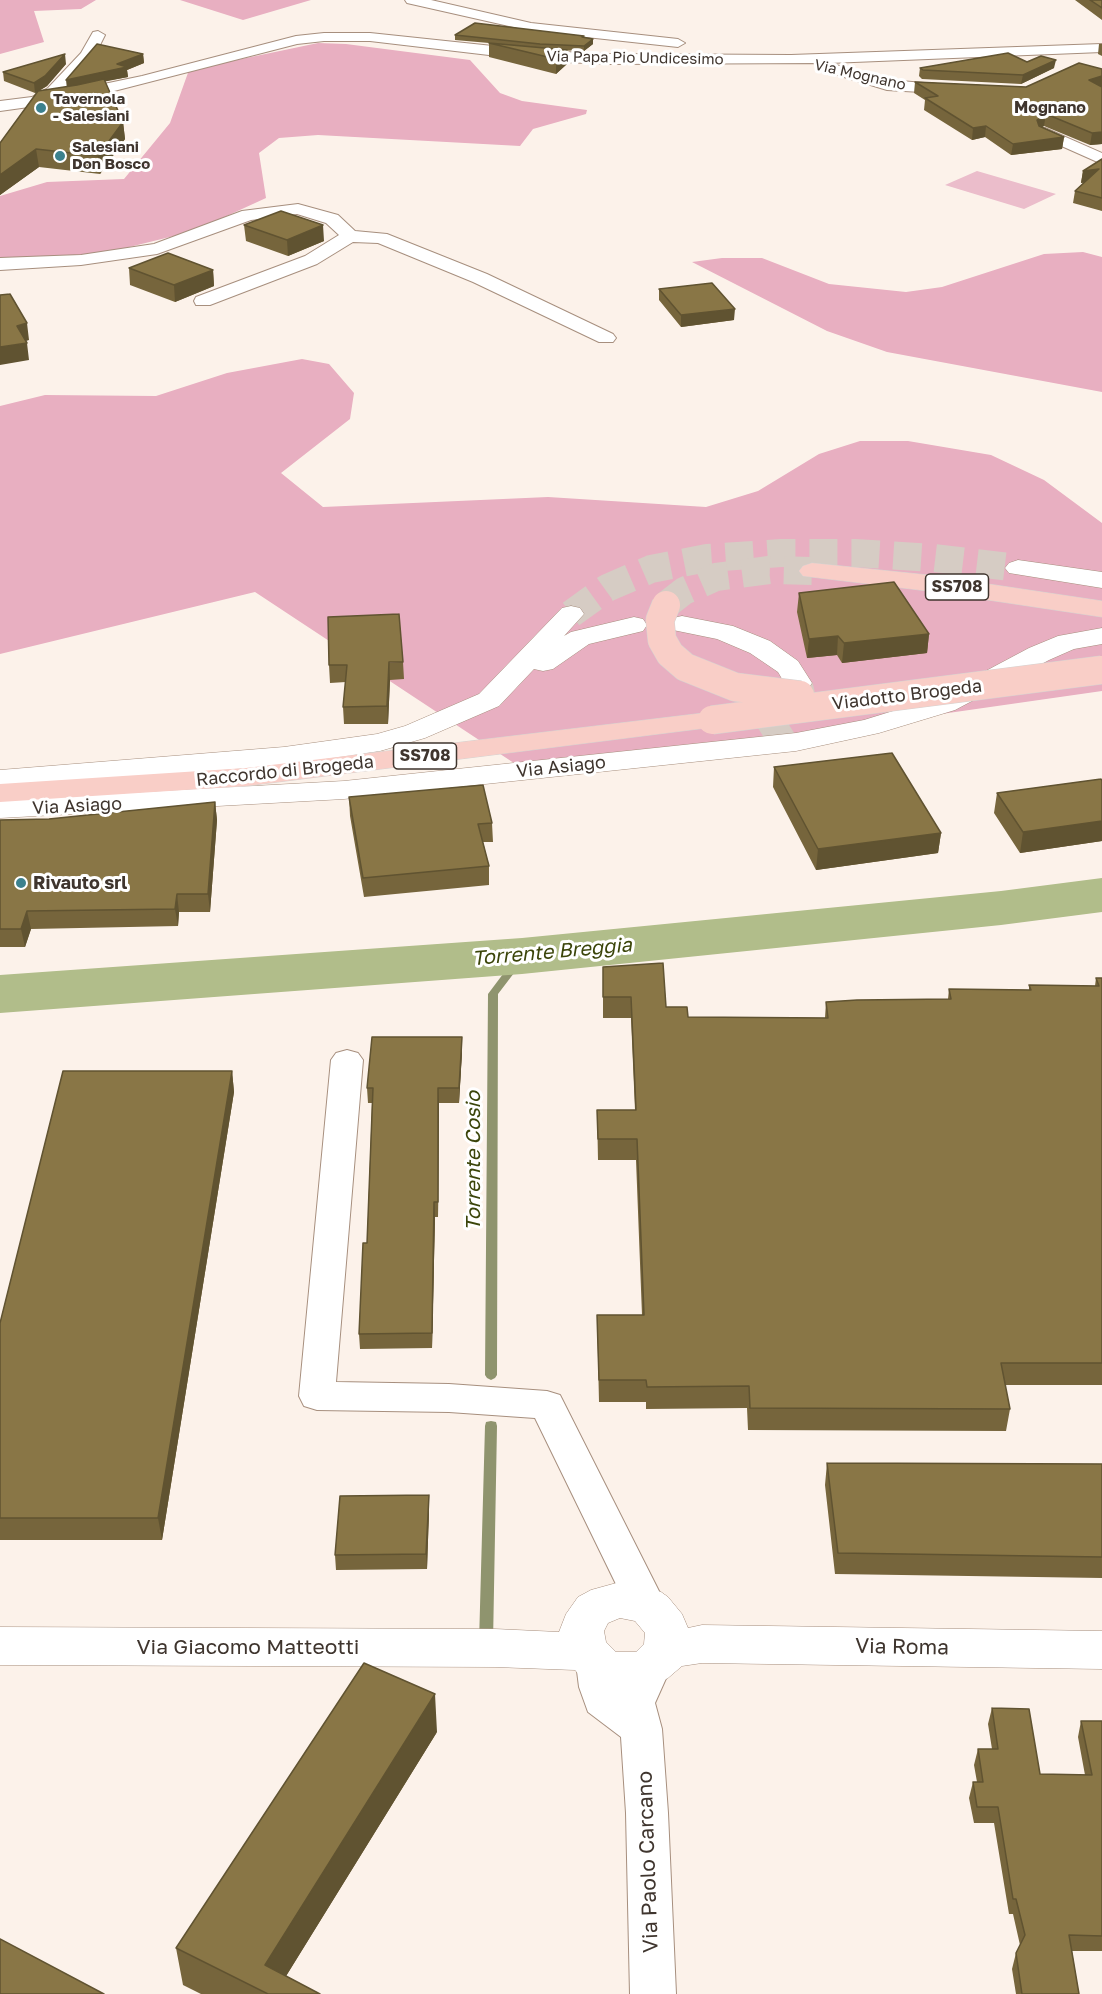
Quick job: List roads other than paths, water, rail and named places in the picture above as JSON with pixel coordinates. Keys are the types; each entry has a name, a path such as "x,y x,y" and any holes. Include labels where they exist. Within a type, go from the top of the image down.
{"main road":[{"name":"SS708","path":"812,571 928,583 1102,609"},
{"name":"SS708","path":"674,615 662,612 659,627 666,647 686,667 715,681 745,689 784,694 895,696"},
{"name":"Viadotto Brogeda","path":"712,720 1102,670"},
{"name":"Raccordo di Brogeda","path":"0,793 246,777 712,720"}],"street":[{"path":"412,0 531,27 692,44 792,60"},
{"path":"33,102 54,91 87,55 98,35"},
{"name":"Via Papa Pio Undicesimo","path":"0,106 144,81 273,46 324,37 370,37 540,56 610,59 792,60 1102,48"},
{"name":"Via Mognano","path":"792,60 887,85 969,89"},
{"path":"1085,64 1102,63"},
{"path":"1045,133 1102,159"},
{"path":"0,264 81,260 157,249 248,215 298,209 332,219 350,236"},
{"path":"203,301 311,260 350,236 381,238 480,278 606,338"},
{"path":"1018,568 1102,580"},
{"name":"Via Asiago","path":"0,779 243,759 343,748 415,732 489,700 571,614"},
{"name":"SS708","path":"674,615 760,647 788,668 798,683"},
{"name":"SS708","path":"489,700 513,686 580,638 634,625"},
{"name":"Via Asiago","path":"0,809 344,790 835,736 911,716 945,704 1039,654 1067,642 1102,636"},
{"name":"SS708","path":"713,750 763,736"},
{"path":"347,1060 317,1396 449,1398 547,1405 589,1493 665,1638"},
{"path":"641,1730 603,1699 590,1644 606,1604 620,1600 665,1638"},
{"path":"590,1644 609,1670 639,1671 665,1638"},
{"name":"Via Roma","path":"665,1638 1102,1650"},
{"name":"Via Paolo Carcano","path":"653,1994 647,1813 641,1730 634,1703 665,1638"},
{"name":"Via Giacomo Matteotti","path":"0,1646 495,1648 590,1644"}],"waterway":[{"name":"Torrente Breggia","path":"0,994 522,956 1001,908 1102,895"},
{"name":"Torrente Cosio","path":"491,1375 493,994 522,956"},
{"name":"Torrente Cosio","path":"486,1643 491,1426"}],"tunnel":[{"path":"571,614 607,588 651,569 707,558 781,553 855,553 934,558 1018,568"},
{"path":"666,605 684,591 716,577 769,570 812,571"},
{"path":"763,736 798,714 802,699 799,686"}],"place":[{"name":"Tavernola - Salesiani","path":"41,108"},
{"name":"Salesiani Don Bosco","path":"60,156"},
{"name":"Rivauto srl","path":"21,883"}],"district":[{"name":"Mognano","path":"1050,108"}]}
